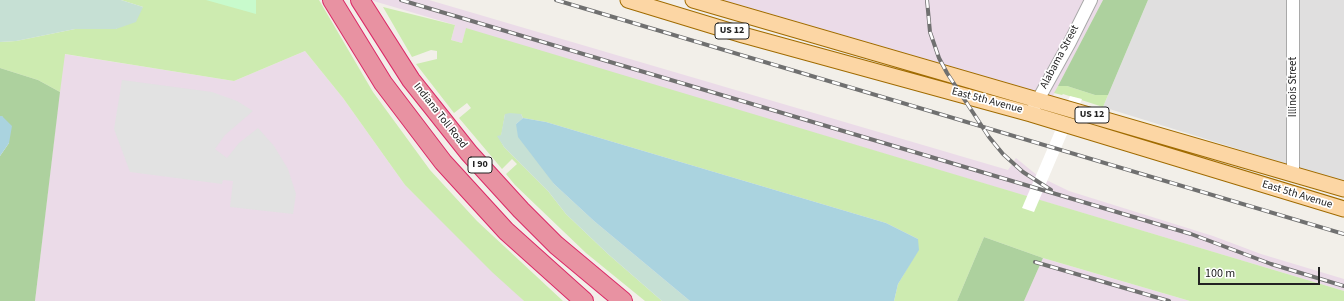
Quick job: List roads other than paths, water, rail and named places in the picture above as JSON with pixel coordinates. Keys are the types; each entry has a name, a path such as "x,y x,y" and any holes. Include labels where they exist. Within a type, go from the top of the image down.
{"highway":[{"name":"I 90","path":"332,0 383,83 443,162 506,231 584,301"},
{"name":"Indiana Toll Road","path":"362,3 411,80 469,153 521,210 556,245 623,301"}],"main road":[{"name":"East 5th Avenue","path":"628,0 743,35 1031,114 1344,209"},
{"name":"East 5th Avenue","path":"693,0 1344,189"}],"street":[{"name":"Alabama Street","path":"1031,114 1037,99 1068,46 1090,0"},
{"name":"Illinois Street","path":"1293,0 1293,174"}],"water":[{"path":"0,116 2,116 12,126 9,143 0,156"},
{"path":"523,118 546,122 886,223 918,239 919,250 898,284 894,301 690,301 594,221 554,184 518,137 516,124"}],"railway":[{"path":"401,0 1191,234 1271,264 1344,286"},
{"path":"556,0 1344,234"},
{"path":"927,0 930,32 939,58 947,73 989,137 1003,154 1023,172 1051,190"},
{"path":"1035,262 1169,301"}]}
